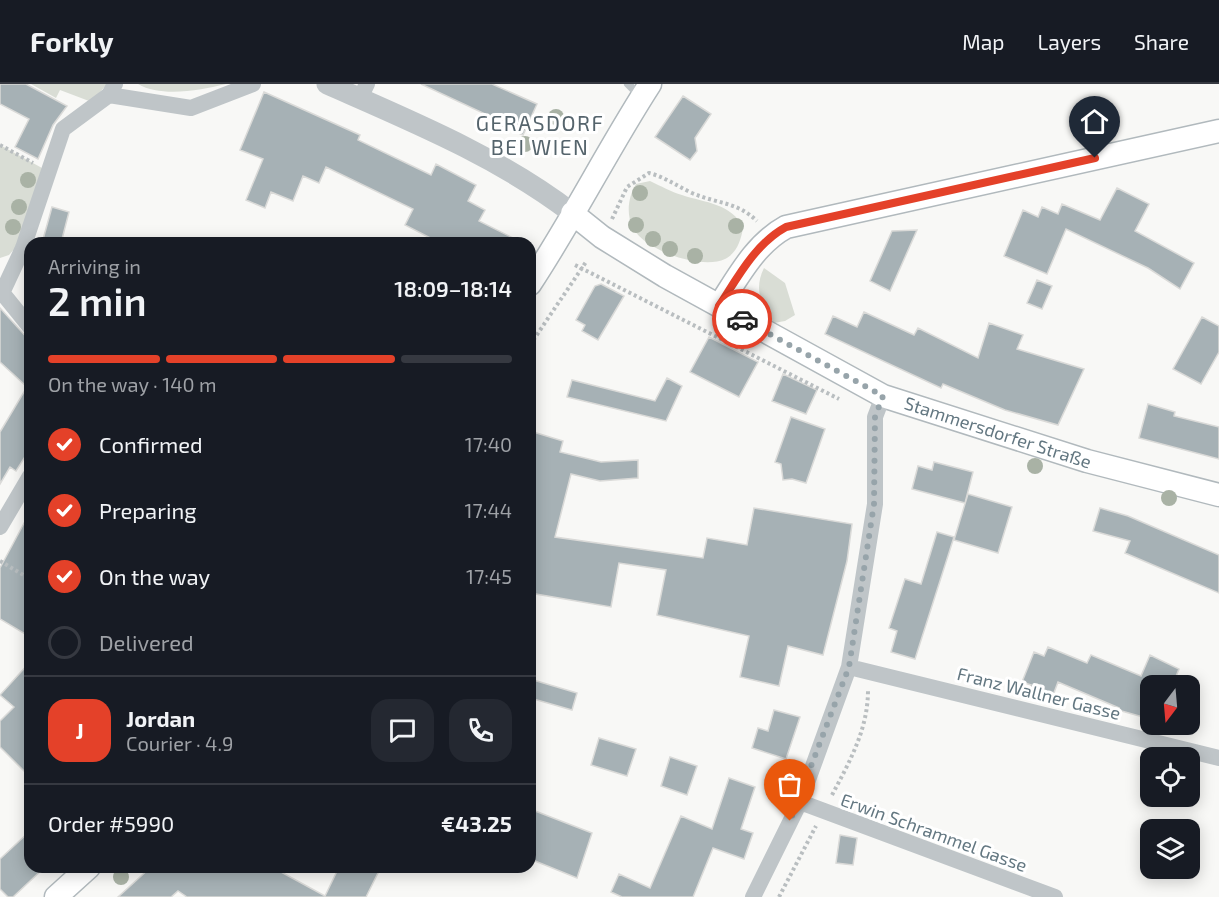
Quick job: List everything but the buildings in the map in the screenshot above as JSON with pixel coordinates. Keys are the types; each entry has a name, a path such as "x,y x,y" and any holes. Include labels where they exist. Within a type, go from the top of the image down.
{"main road":[{"path":"536,274 617,134 640,88"},
{"path":"719,306 759,248 772,235 802,222 1219,131"},
{"name":"Stammersdorfer Straße","path":"572,213 602,237 719,306 883,396 1087,461 1219,495"},
{"path":"56,897 82,873"}],"street":[{"path":"27,237 63,129 112,89 191,108 254,84"},
{"path":"327,84 363,91 499,166 551,197 572,213"},
{"path":"24,245 1,292 24,320"},
{"path":"753,897 800,802 849,667 874,504 875,417 883,396"},
{"path":"0,527 24,486"},
{"name":"Franz Wallner Gasse","path":"849,667 1219,758"},
{"name":"Erwin Schrammel Gasse","path":"800,802 1055,897"}],"path":[{"path":"0,145 49,172"},
{"path":"611,219 627,187 649,173 664,177 692,192 740,207 772,235"},
{"path":"621,183 627,187"},
{"path":"536,336 586,262"},
{"path":"575,265 844,402"},
{"path":"0,561 24,575"},
{"path":"779,897 855,751 865,723 867,671"}],"shaded area":[{"path":"31,84 107,84 95,98 89,101 60,90 56,98"},
{"path":"138,84 226,84 170,92 158,91"},
{"path":"0,145 42,168 17,246 9,255 0,258"},
{"path":"650,181 678,194 717,205 732,213 743,228 740,242 733,253 715,262 689,260 661,251 639,236 631,223 629,211 631,194 636,184"},
{"path":"764,268 785,283 795,315 785,321 774,323 762,303 759,283"}],"way so far":[{"path":"742,319 883,396 875,417 874,504 849,667 800,802 790,821"}],"district":[{"name":"GERASDORF BEI WIEN","path":"540,134"}],"route":[{"path":"742,319 719,306 759,248 772,235 786,227 1095,158"}]}
